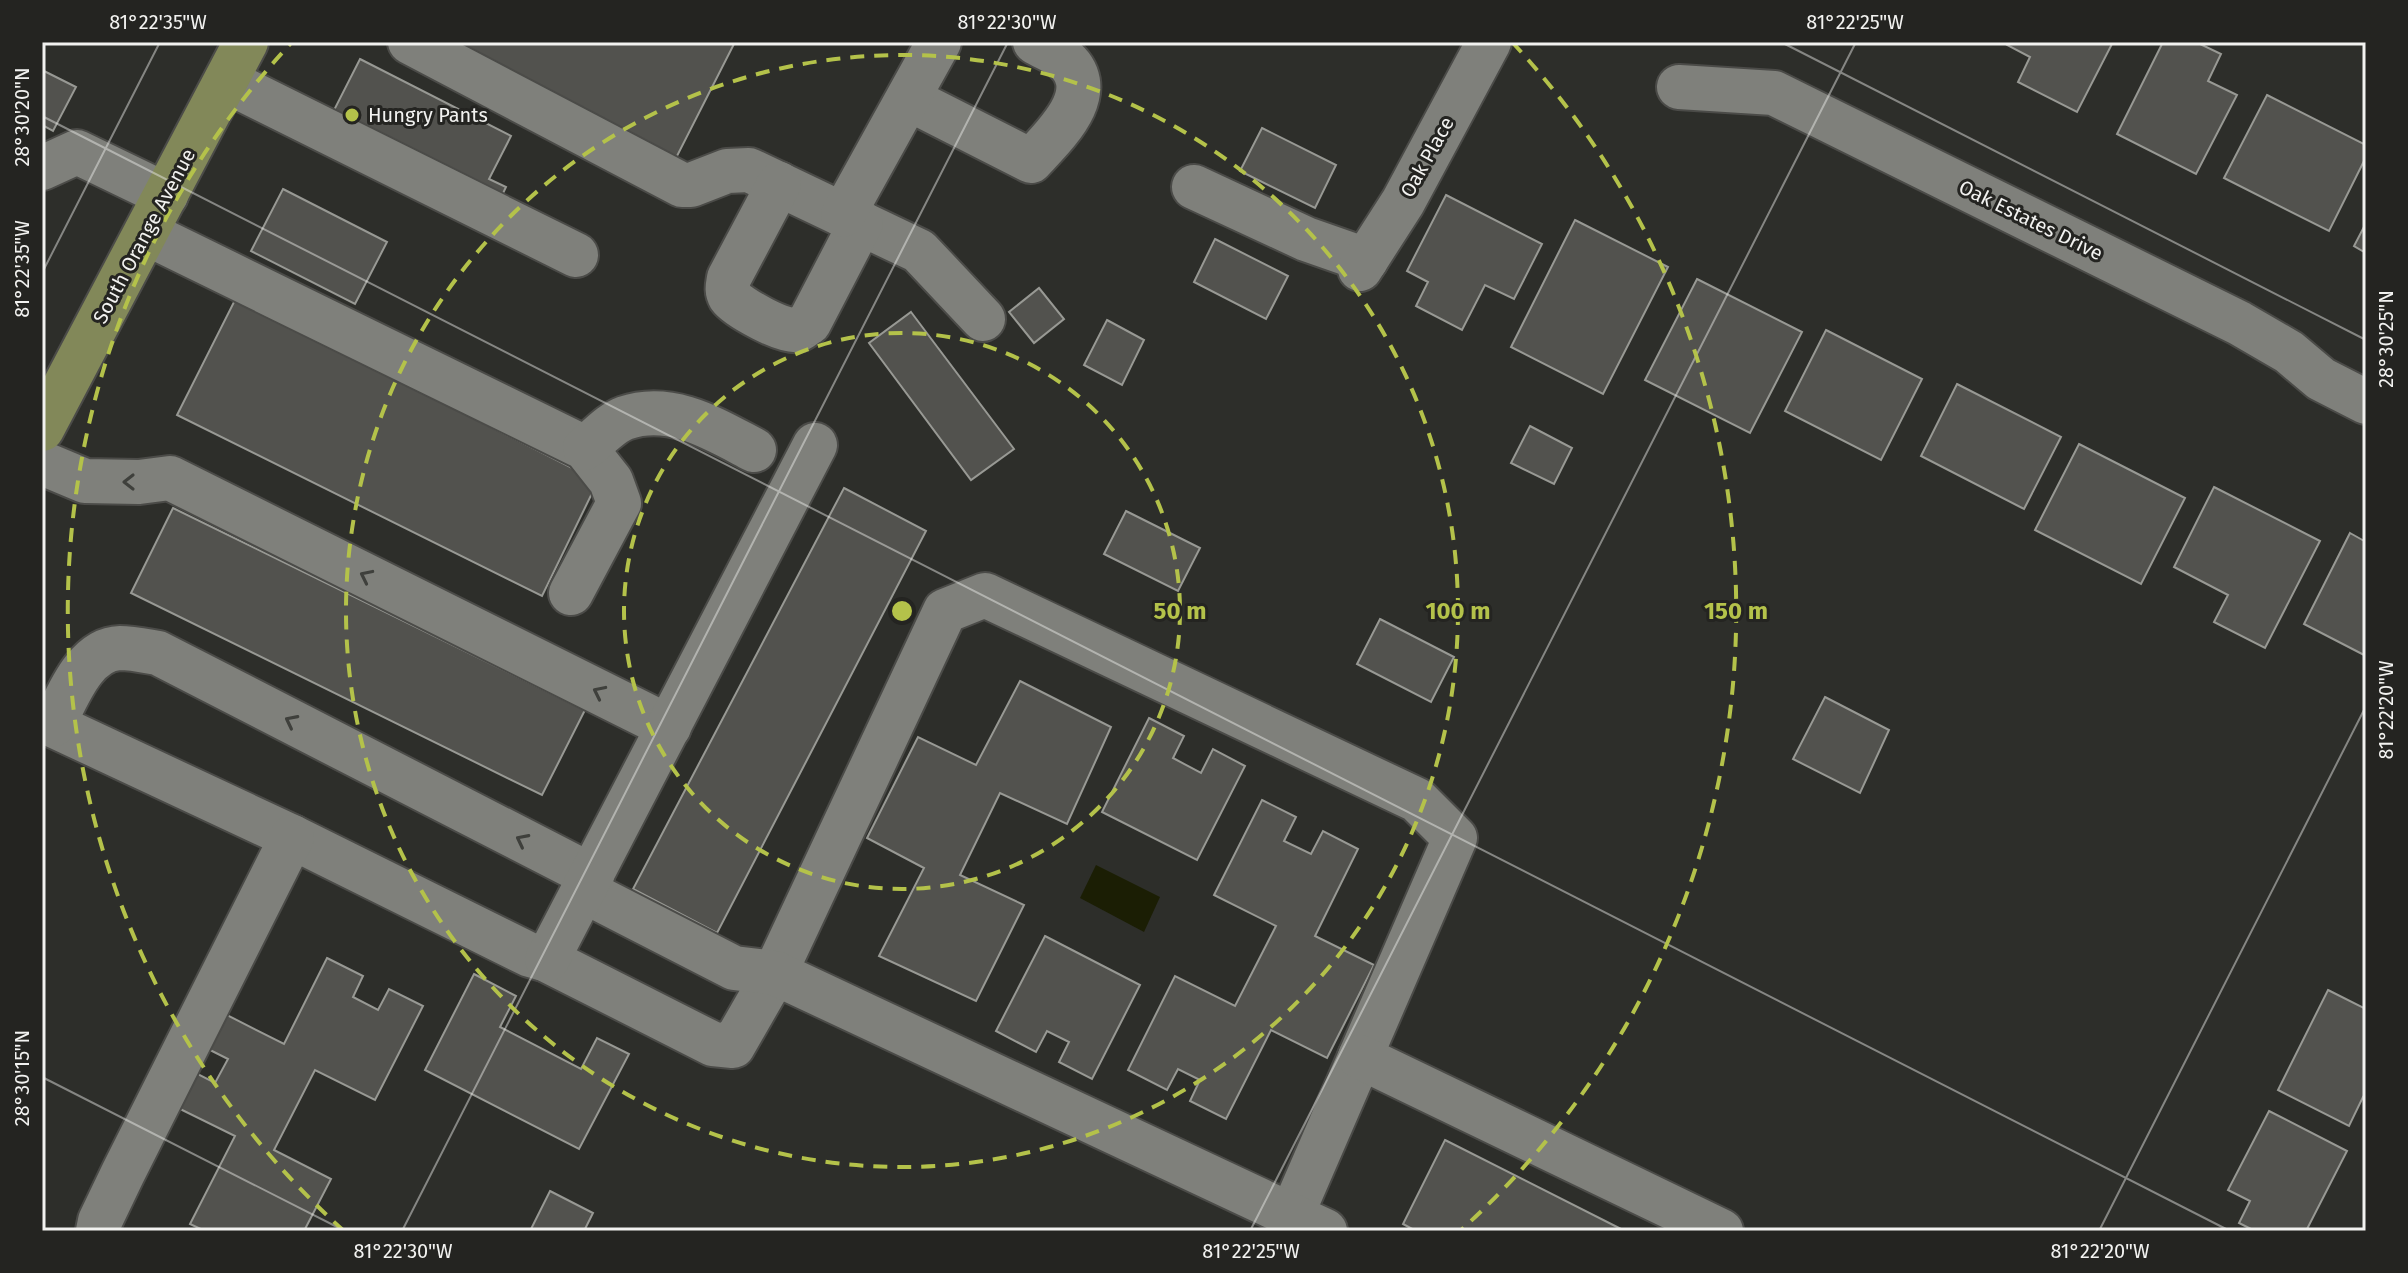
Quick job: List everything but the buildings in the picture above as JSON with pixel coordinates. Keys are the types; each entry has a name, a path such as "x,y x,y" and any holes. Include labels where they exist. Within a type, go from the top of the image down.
{"main road":[{"name":"South Orange Avenue","path":"42,429 246,42"}],"street":[{"path":"410,42 682,185 691,185 727,171 749,170 919,251 983,319"},
{"path":"779,184 729,278 727,288 731,298 742,309 790,330 798,330 809,323 852,219 939,42"},
{"path":"909,99 1031,161 1063,127 1079,99 1077,79 1064,59 1035,42"},
{"name":"Oak Place","path":"1194,187 1363,264 1403,202 1489,42"},
{"path":"226,81 576,255"},
{"name":"Oak Estates Drive","path":"1679,87 1774,93 2239,323 2289,352 2321,379 2366,402"},
{"path":"42,168 77,152 166,195"},
{"path":"146,233 585,448 611,481 619,503 571,593"},
{"path":"585,448 622,419 654,412 695,419 754,450"},
{"path":"547,960 815,445"},
{"path":"42,463 85,481 139,482 170,478 669,727"},
{"path":"48,723 94,657 118,648 158,653 588,883 734,968 775,973 1309,1223 1360,1057 1455,838 1417,800 985,595 945,611 775,973 733,1046 713,1044 547,960 530,955 292,837 48,723"},
{"path":"98,1231 123,1173 292,837"},
{"path":"1360,1057 1721,1231"}],"shaded area":[{"path":"1096,865 1160,897 1144,932 1080,898"}],"place":[{"name":"Hungry Pants","path":"352,115"}]}
